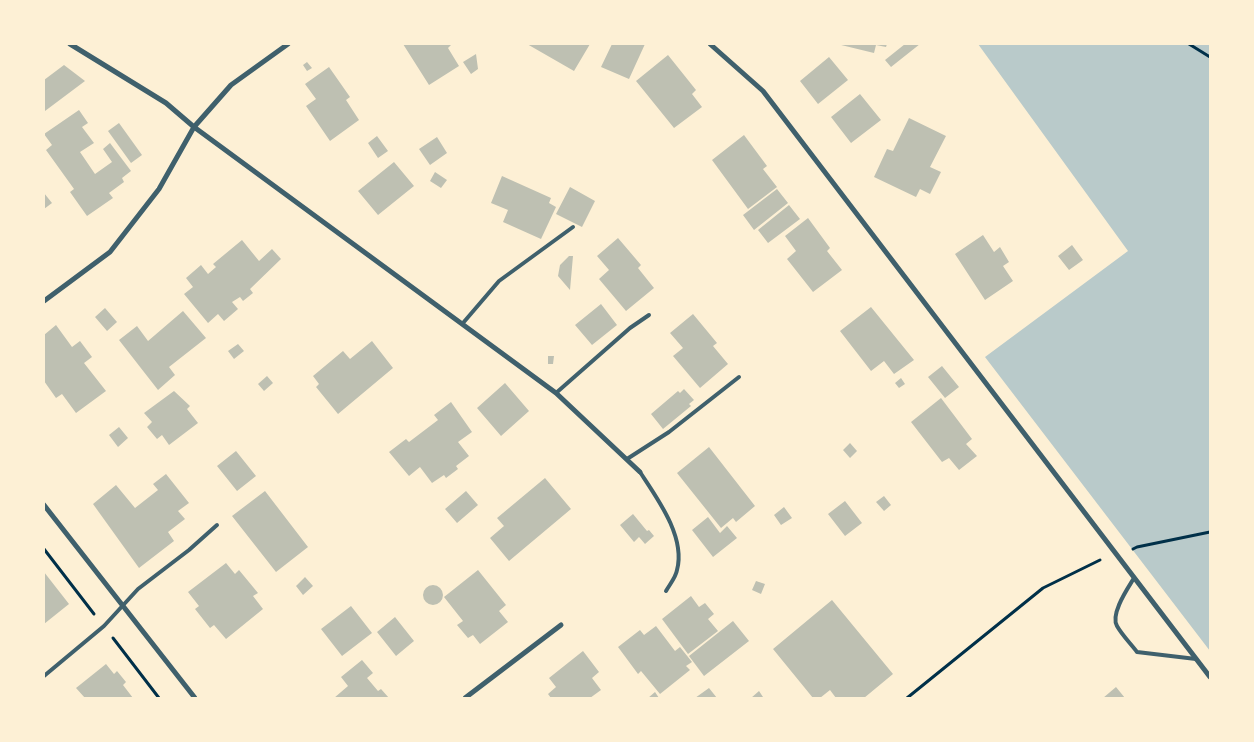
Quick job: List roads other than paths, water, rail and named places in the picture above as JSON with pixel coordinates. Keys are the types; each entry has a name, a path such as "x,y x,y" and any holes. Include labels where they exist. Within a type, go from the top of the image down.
{"street":[{"path":"70,44 166,103 194,127 463,323 556,393 640,472"},
{"path":"44,301 110,252 159,189 194,127 231,85 288,44"},
{"path":"710,44 763,91 1210,678"},
{"path":"44,505 195,698"},
{"path":"464,698 561,625"}],"lane":[{"path":"463,323 499,281 573,227"},
{"path":"556,393 630,328 649,315"},
{"path":"627,459 669,432 739,378"},
{"path":"640,472 668,519 675,538 679,558 677,572 666,590"},
{"path":"44,676 104,626 138,589 189,550 217,524"},
{"path":"1134,578 1120,602 1116,616 1117,626 1137,652 1196,659"}]}
